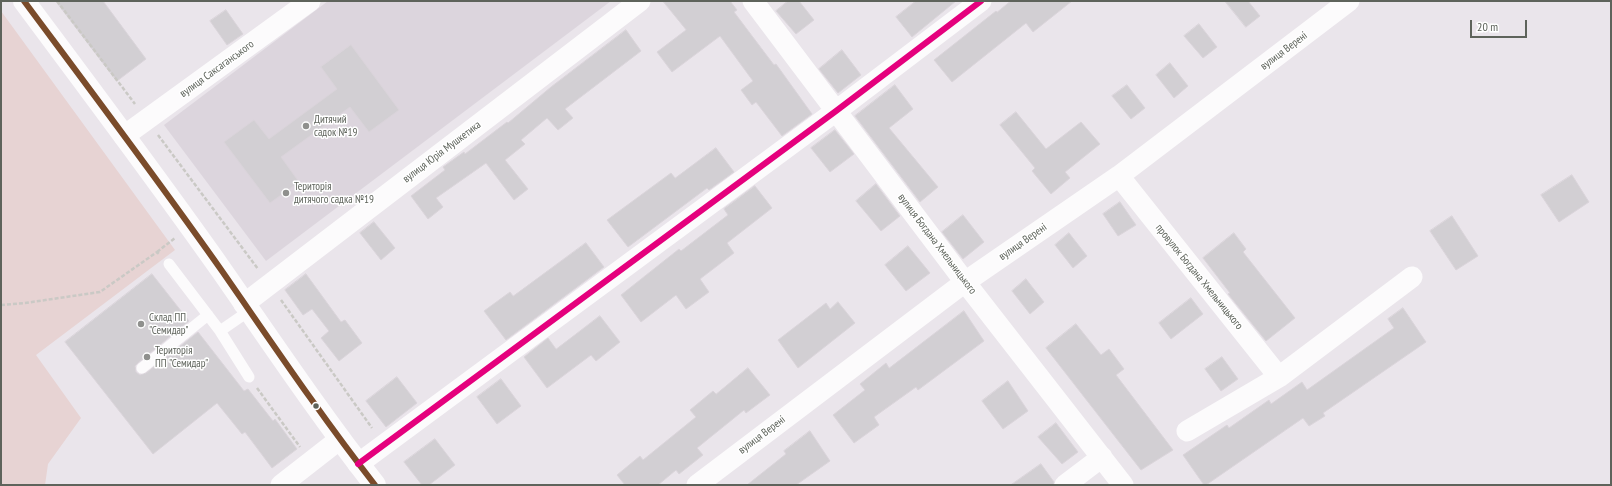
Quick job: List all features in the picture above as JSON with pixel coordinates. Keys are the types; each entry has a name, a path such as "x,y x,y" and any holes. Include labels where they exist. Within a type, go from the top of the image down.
{"main road":[{"path":"24,1 124,136 340,439 365,458 375,485"}],"street":[{"name":"вулиця Саксаганського","path":"124,136 310,1"},
{"name":"вулиця Юрія Мушкетика","path":"247,307 270,284 640,1"},
{"name":"вулиця Богдана Хмельницького","path":"753,1 965,282 1123,485"},
{"path":"365,458 836,112 981,1"},
{"name":"вулиця Верені","path":"697,485 965,282 1119,176 1349,1"},
{"name":"провулок Богдана Хмельницького","path":"1119,176 1279,377"},
{"path":"1187,431 1279,377 1412,277"},
{"path":"281,485 340,439"},
{"path":"1065,485 1102,457"}],"lane":[{"path":"169,264 220,331 249,377"},
{"path":"220,331 247,307"},
{"path":"142,368 208,316"}],"path":[{"path":"57,1 270,284 372,428 365,458"},
{"path":"1,305 100,292 157,252 178,235"},
{"path":"157,252 169,264"},
{"path":"249,377 311,462"}],"shaded area":[{"name":"Територія дитячого садка №19","path":"328,1 611,1 266,261 164,125"},
{"path":"1,11 175,250 36,355 81,418 48,464 45,485 1,485"}],"building":[{"path":"56,1 103,1 146,59 117,81"},
{"path":"663,1 730,1 737,10 734,12 774,65 776,64 812,114 782,136 756,102 752,105 741,90 753,81 720,36 672,72 657,52 686,30"},
{"path":"788,1 799,1 814,20 796,34 776,11"},
{"path":"916,1 956,1 912,37 896,17"},
{"path":"1011,1 1072,1 1033,32 1026,23 952,82 934,60"},
{"path":"1225,1 1248,1 1260,16 1246,27"},
{"path":"226,10 243,34 227,45 210,21"},
{"path":"1199,24 1217,47 1203,58 1184,36"},
{"path":"626,30 641,51 565,109 573,118 558,130 547,118 521,140 525,144 505,160 528,189 514,200 486,163 436,198 443,207 428,219 411,196 445,170 443,167 464,152 465,154 507,122 508,123 551,87"},
{"name":"Дитячий садок №19","path":"351,45 399,110 369,132 350,107 281,157 299,182 270,203 224,142 254,120 269,139 337,89 321,67"},
{"path":"842,50 861,75 838,93 819,69"},
{"path":"1170,63 1188,86 1174,98 1156,75"},
{"path":"895,85 913,109 889,128 938,187 920,202 855,116"},
{"path":"1127,85 1145,108 1131,119 1112,96"},
{"path":"1016,112 1046,149 1081,122 1100,144 1065,172 1070,178 1051,194 1032,171 1035,168 1000,125"},
{"path":"835,130 854,154 830,172 811,148"},
{"path":"716,148 734,172 709,190 707,188 628,247 607,220 671,173 675,178"},
{"path":"1572,175 1589,202 1559,222 1541,195"},
{"path":"876,184 900,216 881,231 856,201"},
{"path":"755,186 772,208 727,243 734,253 700,279 709,292 686,309 676,295 641,322 621,295 679,249 681,251 728,215 724,209"},
{"path":"1120,202 1136,225 1118,236 1103,214"},
{"path":"963,215 984,242 963,259 942,232"},
{"path":"1452,216 1478,256 1456,270 1430,231"},
{"path":"374,222 395,248 381,260 360,233"},
{"path":"1069,233 1087,256 1073,268 1055,245"},
{"path":"1234,233 1246,249 1243,252 1295,318 1266,341 1228,294 1230,293 1203,258"},
{"path":"586,243 604,267 506,340 484,311 510,292 513,296"},
{"path":"908,246 930,273 906,291 885,265"},
{"name":"Територія ПП \"Семидар\"","path":"152,274 189,321 138,363 135,366 136,372 140,375 146,373 198,332 244,391 248,389 273,421 275,419 297,449 272,468 245,432 242,434 217,403 153,454 65,342"},
{"path":"306,274 341,322 345,320 362,343 339,361 321,338 329,331 312,309 303,315 285,290"},
{"path":"1026,279 1044,302 1030,314 1012,291"},
{"path":"1191,298 1203,314 1171,339 1159,323"},
{"path":"838,302 855,323 798,368 778,340 826,303 830,309"},
{"path":"1403,308 1426,342 1323,413 1325,416 1309,426 1303,418 1204,485 1183,455 1227,425 1229,428 1269,400 1271,404 1302,382 1307,390 1394,328 1388,319"},
{"path":"964,311 984,341 918,390 916,387 874,417 879,425 854,443 833,415 865,390 860,384 886,363 889,368"},
{"path":"600,316 620,342 596,361 591,355 547,388 524,357 548,338 556,349"},
{"path":"1076,324 1101,355 1109,349 1124,369 1116,375 1173,450 1141,470 1046,348"},
{"path":"1222,357 1238,379 1221,391 1205,369"},
{"path":"748,368 770,395 746,413 744,410 697,448 703,455 679,474 676,470 658,485 625,485 617,475 640,456 643,460 696,417 690,410 713,391 716,394"},
{"path":"397,377 417,403 386,427 366,401"},
{"path":"501,379 521,406 497,424 477,397"},
{"path":"1008,381 1028,411 1003,429 982,401"},
{"path":"1056,423 1078,452 1062,464 1038,437"},
{"path":"810,431 830,461 796,485 747,485 786,454 784,451"},
{"path":"435,439 455,465 429,485 422,485 404,462"},
{"path":"1041,464 1054,482 1053,485 1011,485"}],"transit line":[{"path":"24,1 173,203 316,406 375,485"},
{"path":"358,464 836,111 981,1"}],"place":[{"name":"Дитячий садок №19","path":"306,126"},
{"name":"Територія дитячого садка №19","path":"286,193"},
{"name":"Склад ПП \"Семидар\"","path":"141,324"},
{"name":"Територія ПП \"Семидар\"","path":"147,357"}]}
